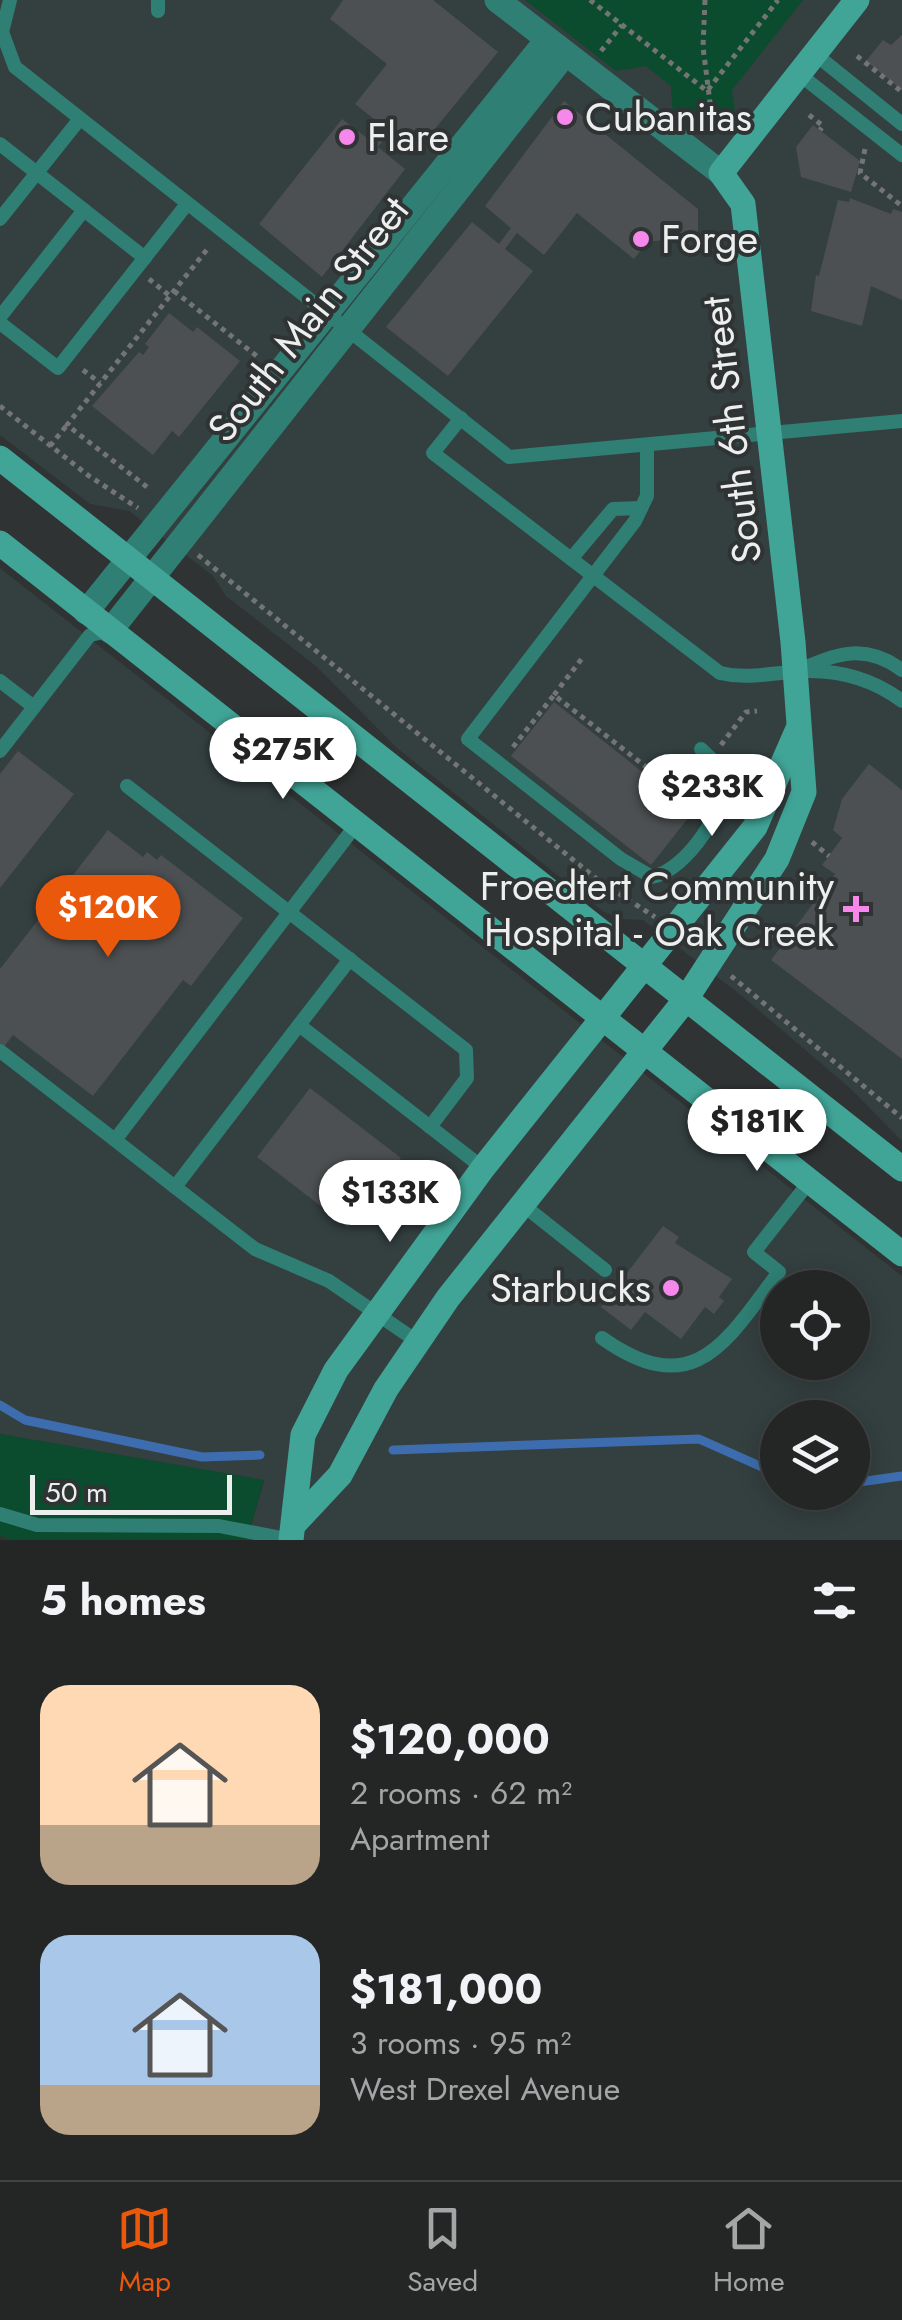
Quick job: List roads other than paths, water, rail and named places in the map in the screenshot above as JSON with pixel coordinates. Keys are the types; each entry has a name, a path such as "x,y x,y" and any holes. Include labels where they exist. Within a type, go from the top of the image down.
{"street":[{"path":"497,0 720,174 857,0"},
{"name":"South Main Street","path":"96,626 152,578 338,322 556,47"},
{"name":"South 6th Street","path":"293,1535 340,1475 386,1389 418,1342 686,999 777,859 804,792 796,671 743,204 720,174"},
{"name":"South Main Street","path":"96,626 127,559 338,322"},
{"path":"0,458 902,1168"},
{"path":"0,543 96,626 902,1254"},
{"name":"South 6th Street","path":"293,1535 303,1435 336,1370 483,1168 755,827 800,726"}],"lane":[{"path":"10,0 1,32 16,67 509,456 902,420"},
{"path":"815,54 902,124"},
{"path":"799,74 902,155"},
{"path":"0,219 79,120"},
{"path":"0,144 144,258"},
{"path":"84,210 0,320 58,368 187,204"},
{"path":"461,418 433,453 720,673 743,678 796,671 861,677 902,701"},
{"path":"647,444 650,474 642,508 468,738 621,859 652,877 666,874 682,858 727,790 726,773 701,749"},
{"path":"571,558 613,509 642,508"},
{"path":"0,752 96,626"},
{"path":"796,671 842,652 868,652 902,670"},
{"path":"0,680 34,708"},
{"path":"127,786 466,1050 467,1078 430,1127"},
{"path":"115,1140 356,825"},
{"path":"175,1187 350,959"},
{"path":"299,1026 483,1168"},
{"path":"0,1051 255,1248 329,1281 418,1342"},
{"path":"602,1338 630,1358 657,1366 682,1366 721,1348 779,1272 754,1252 810,1180"},
{"path":"523,1205 604,1270"},
{"path":"0,1514 38,1525 219,1526 293,1535"}],"waterway":[{"path":"0,1405 25,1420 202,1457 260,1455"},
{"path":"393,1450 699,1439 760,1466"},
{"path":"870,1480 902,1476"}],"place":[{"name":"Cubanitas","path":"565,117"},
{"name":"Flare","path":"347,137"},
{"name":"Forge","path":"641,239"},
{"name":"Froedtert Community Hospital - Oak Creek","path":"856,909"},
{"name":"Starbucks","path":"671,1288"}]}
